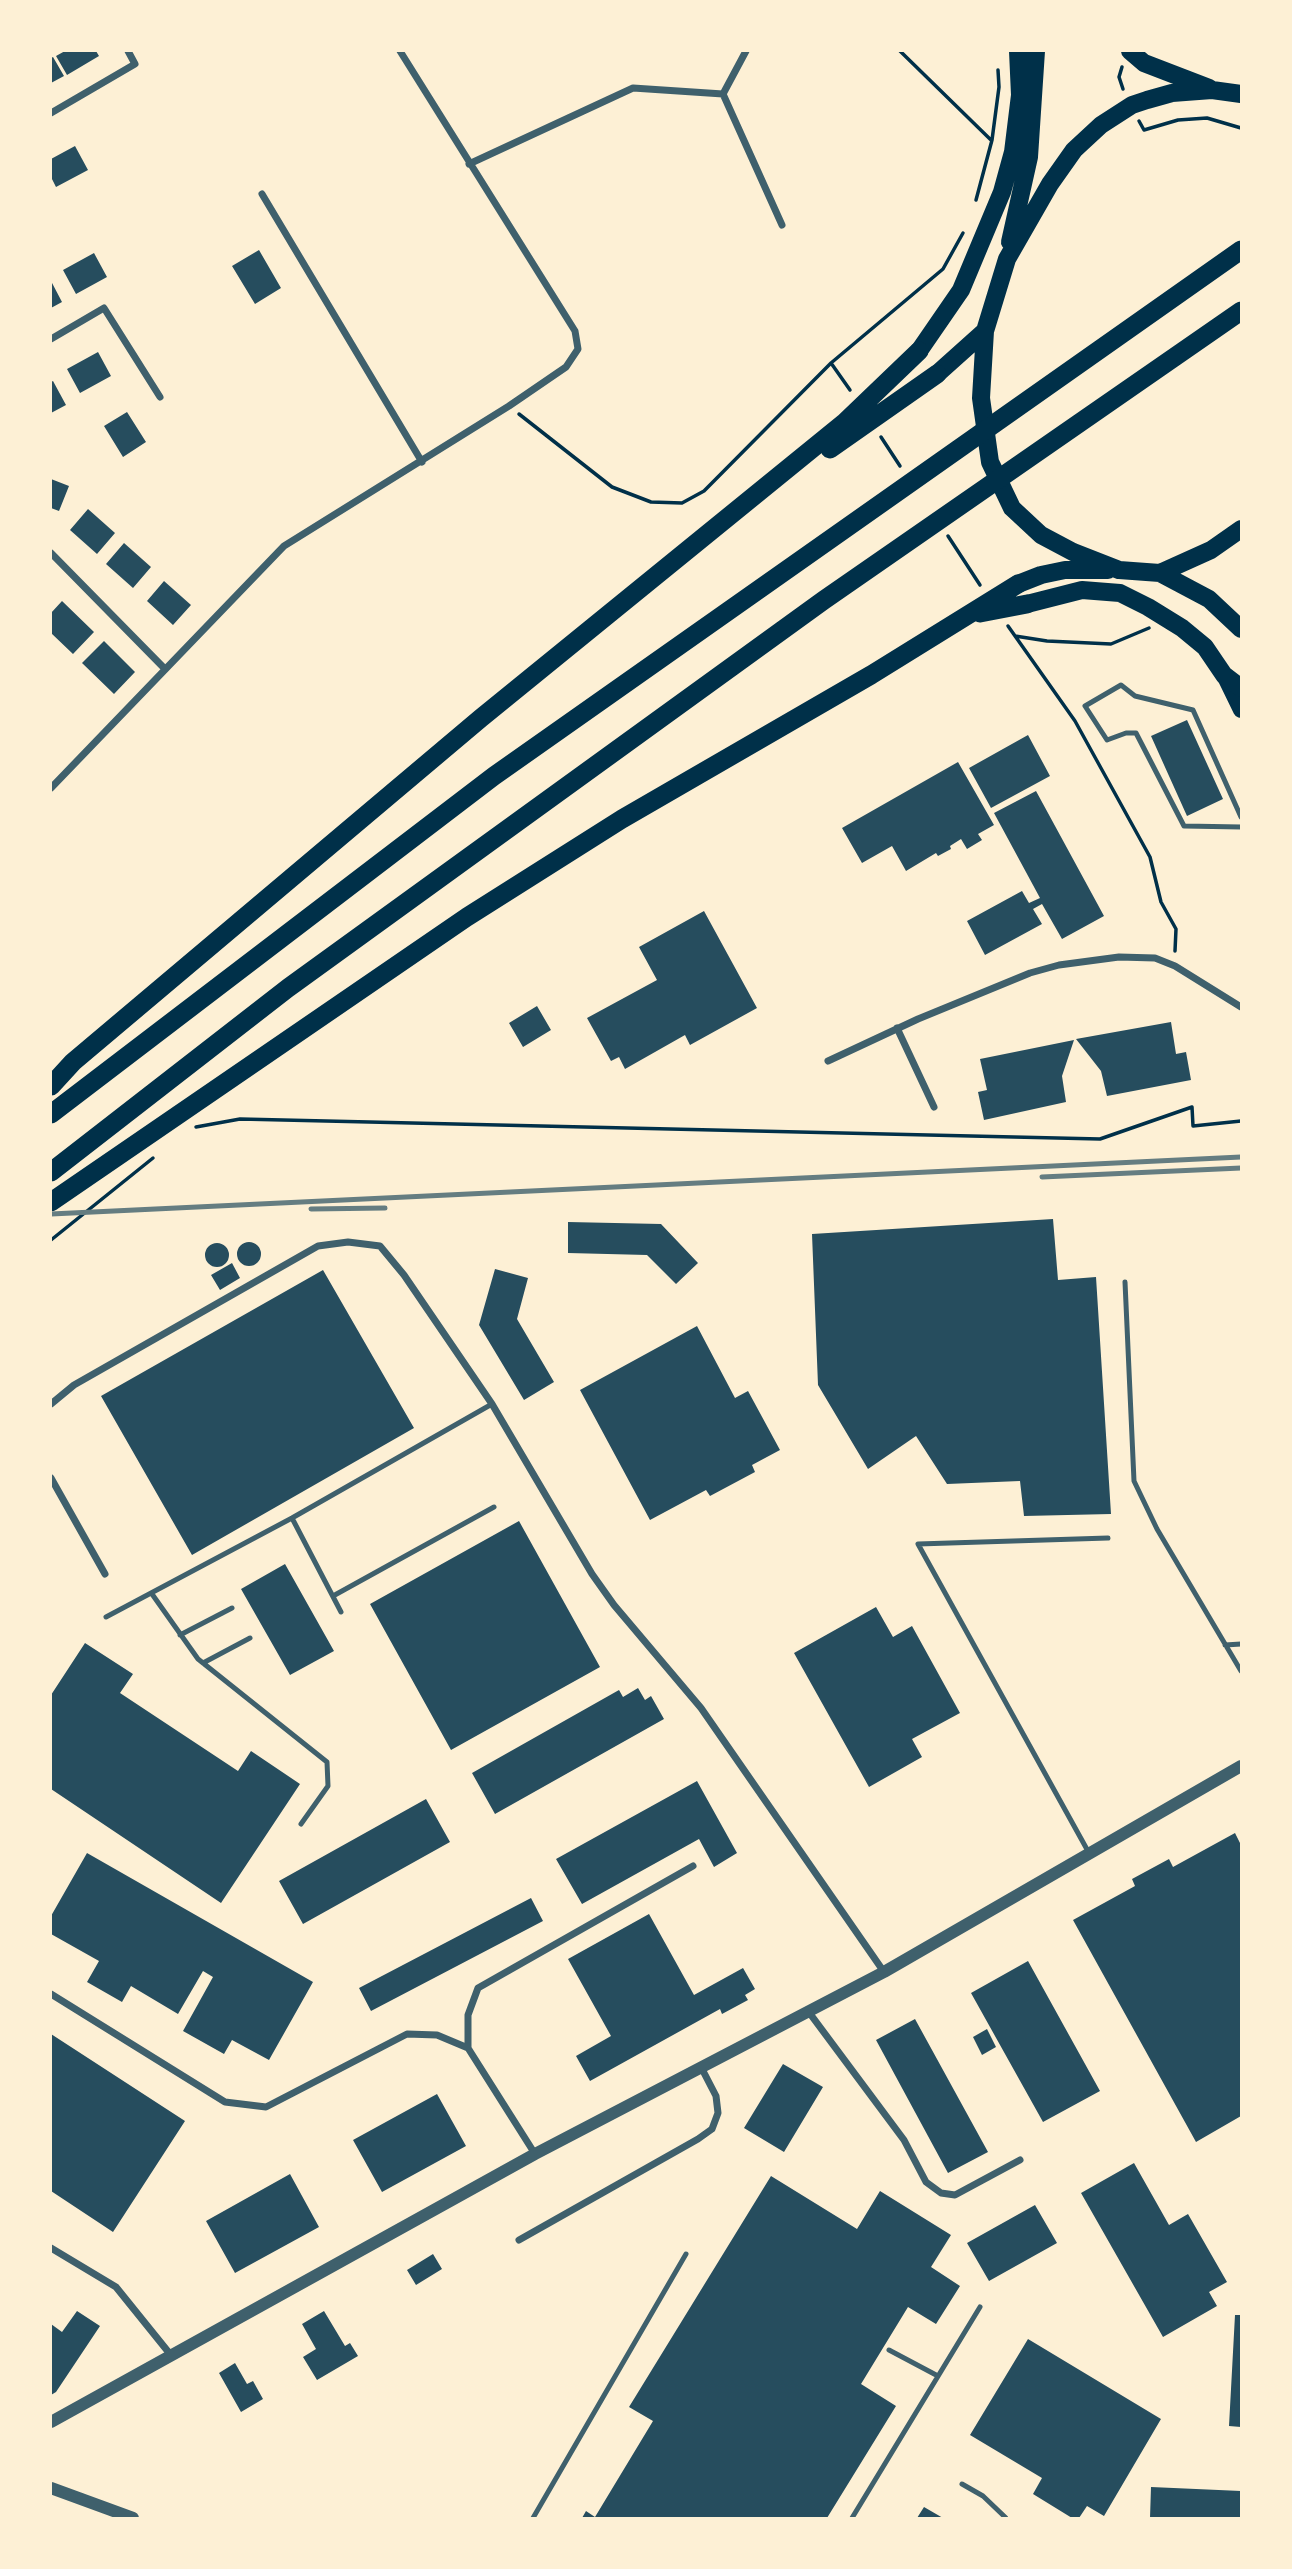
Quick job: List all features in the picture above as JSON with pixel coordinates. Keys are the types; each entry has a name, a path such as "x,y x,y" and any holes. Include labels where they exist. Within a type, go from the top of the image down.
{"highway":[{"path":"51,1086 73,1062 470,727 845,422 919,351 961,290 1002,192 1013,152 1020,94 1018,51"},
{"path":"1036,51 1030,157 1007,259 985,331 981,398 990,462 1012,508 1041,535 1073,552 1119,570"},
{"path":"1130,51 1144,63 1212,90"},
{"path":"1007,259 1050,184 1074,150 1101,125 1132,106 1172,93 1212,90 1240,92"},
{"path":"51,1114 494,776 1241,250"},
{"path":"51,1172 288,988 824,600 1241,311"},
{"path":"742,508 909,396 985,331"},
{"path":"1160,573 1211,550 1241,529"},
{"path":"51,1202 467,916 622,819 1018,584 1065,570 1160,573 1209,599 1241,629"},
{"path":"969,615 1082,590 1120,593 1182,628 1205,647 1224,675 1241,688"}],"main road":[{"path":"1224,675 1241,710"}],"street":[{"path":"51,113 135,64 128,51"},
{"path":"51,788 284,546 509,406 566,367 578,349 575,331 400,51"},
{"path":"723,94 746,51"},
{"path":"470,164 633,88 723,94"},
{"path":"723,94 782,225"},
{"path":"262,194 422,461"},
{"path":"51,339 104,308 160,397"},
{"path":"51,553 165,669"},
{"path":"828,1061 897,1028 1030,973 1059,965 1119,957 1155,958 1175,965 1241,1007"},
{"path":"897,1028 933,1107"},
{"path":"51,1405 74,1385 318,1246 348,1242 380,1246 404,1275 492,1404 592,1574 614,1605 701,1708 884,1972"},
{"path":"51,1478 105,1574"},
{"path":"51,2422 535,2154 884,1972 1241,1766"},
{"path":"535,2154 468,2048 468,2015 478,1989 693,1867"},
{"path":"51,1994 225,2102 267,2107 407,2034 437,2035 468,2048"},
{"path":"808,2011 904,2140 926,2182 941,2193 955,2195 1020,2160"},
{"path":"519,2240 712,2129 718,2113 716,2096 701,2067"},
{"path":"51,2248 116,2287 170,2354"},
{"path":"51,2488 133,2518"}],"lane":[{"path":"1241,817 1193,710 1135,696 1121,685 1084,706 1107,740 1126,733 1136,733 1184,826 1241,827"},
{"path":"1125,1282 1134,1481 1157,1529 1241,1671"},
{"path":"106,1617 292,1518 492,1404"},
{"path":"333,1596 494,1507"},
{"path":"292,1518 341,1612"},
{"path":"1089,1853 918,1544 1108,1538"},
{"path":"152,1594 203,1663 327,1762 328,1786 301,1824"},
{"path":"180,1635 232,1608"},
{"path":"203,1663 250,1638"},
{"path":"1225,1645 1241,1644"},
{"path":"533,2518 686,2254"},
{"path":"852,2518 980,2307"},
{"path":"889,2350 938,2376"},
{"path":"962,2484 983,2496 1006,2518"}],"path":[{"path":"900,51 992,140"},
{"path":"976,201 992,140 999,87 998,63"},
{"path":"1144,130 1178,120 1206,118 1241,128"},
{"path":"509,406 612,487 651,502 682,503 704,491 831,363 943,269 967,225"},
{"path":"831,363 854,397"},
{"path":"877,432 901,466"},
{"path":"948,536 987,594"},
{"path":"1002,617 1075,721 1150,857 1161,902 1175,929 1175,965"},
{"path":"1015,636 1111,644 1155,626 1182,628"},
{"path":"194,1128 240,1119 1100,1139 1192,1107 1193,1126 1241,1121"},
{"path":"51,1240 160,1153"}],"building":[{"path":"65,51 96,51 99,56 67,75 56,56"},
{"path":"53,57 64,76 51,83 51,58"},
{"path":"75,146 88,170 56,187 51,177 51,159"},
{"path":"259,250 281,288 255,304 232,266"},
{"path":"94,253 107,277 76,294 63,270"},
{"path":"51,281 62,302 51,308"},
{"path":"98,352 111,376 80,393 67,369"},
{"path":"53,381 66,405 51,413 51,382"},
{"path":"127,412 146,442 123,457 104,426"},
{"path":"51,479 69,486 59,511 51,508"},
{"path":"88,509 115,533 97,554 70,530"},
{"path":"124,543 151,567 133,588 106,564"},
{"path":"164,581 191,605 173,625 147,601"},
{"path":"62,601 94,632 73,654 51,633 51,613"},
{"path":"104,641 135,672 114,694 82,663"},
{"path":"1187,720 1223,799 1187,816 1151,736"},
{"path":"1028,735 1050,776 991,808 969,768"},
{"path":"958,762 994,825 978,834 982,840 967,849 961,839 950,846 951,849 938,856 936,853 906,871 892,846 862,863 842,828"},
{"path":"1036,791 1104,916 1062,939 1042,904 1033,909 1042,924 985,955 967,921 1022,891 1029,903 1040,898 994,813"},
{"path":"704,911 757,1008 690,1045 685,1035 625,1069 619,1057 611,1061 587,1018 657,980 639,947"},
{"path":"537,1006 551,1030 523,1047 509,1023"},
{"path":"1171,1022 1176,1054 1186,1052 1191,1080 1107,1096 1101,1071 1076,1039"},
{"path":"1074,1040 1062,1076 1066,1102 984,1120 978,1092 987,1090 980,1059"},
{"path":"1053,1219 1058,1280 1096,1277 1111,1514 1024,1516 1020,1481 947,1484 916,1436 868,1469 818,1385 812,1234"},
{"path":"568,1222 661,1224 698,1263 676,1284 647,1255 568,1253"},
{"path":"249,1242 258,1245 261,1254 258,1263 249,1266 240,1263 237,1254 240,1245"},
{"path":"217,1243 225,1247 229,1255 225,1263 217,1267 209,1263 205,1255 209,1247"},
{"path":"232,1263 240,1278 220,1290 211,1275"},
{"path":"495,1269 528,1278 517,1319 554,1382 524,1400 479,1325"},
{"path":"323,1270 414,1428 192,1555 101,1396"},
{"path":"697,1326 735,1398 748,1391 780,1450 752,1465 755,1472 710,1496 706,1490 650,1520 580,1390"},
{"path":"519,1521 600,1667 451,1750 370,1604"},
{"path":"285,1564 334,1651 290,1675 241,1589"},
{"path":"876,1607 893,1637 912,1626 960,1713 912,1739 922,1757 869,1787 794,1653"},
{"path":"85,1643 133,1674 120,1693 238,1771 251,1751 300,1784 221,1903 51,1789 51,1695"},
{"path":"638,1688 645,1700 651,1696 664,1719 495,1814 472,1773 619,1690 623,1697"},
{"path":"697,1781 737,1853 714,1867 699,1839 582,1904 556,1859"},
{"path":"426,1799 450,1842 303,1924 279,1881"},
{"path":"1235,1833 1241,1845 1241,2116 1196,2142 1073,1920 1135,1886 1132,1879 1169,1859 1173,1867"},
{"path":"87,1853 313,1982 269,2060 232,2040 224,2054 183,2031 213,1977 203,1971 178,2014 131,1986 122,2002 87,1982 99,1961 51,1934 51,1916"},
{"path":"531,1898 543,1921 371,2011 359,1988"},
{"path":"649,1914 694,1995 743,1968 755,1989 745,1995 748,2000 722,2014 720,2009 590,2081 576,2056 611,2036 568,1959"},
{"path":"1028,1961 1100,2091 1043,2122 971,1993"},
{"path":"915,2019 988,2152 948,2173 876,2040"},
{"path":"987,2029 996,2047 982,2055 973,2037"},
{"path":"51,2034 185,2121 113,2232 51,2191"},
{"path":"783,2064 823,2087 784,2152 744,2128"},
{"path":"437,2094 466,2146 382,2192 353,2140"},
{"path":"1134,2163 1169,2225 1188,2214 1227,2282 1209,2292 1217,2306 1163,2337 1081,2193"},
{"path":"290,2174 319,2227 235,2273 206,2221"},
{"path":"771,2176 857,2229 880,2191 951,2235 931,2267 960,2286 936,2324 908,2307 861,2384 896,2406 827,2518 582,2518 586,2511 595,2517 653,2421 629,2407"},
{"path":"1035,2205 1057,2243 989,2281 967,2243"},
{"path":"433,2254 442,2269 416,2285 407,2270"},
{"path":"77,2311 100,2326 56,2392 51,2395 51,2324 62,2332"},
{"path":"324,2311 345,2346 350,2343 358,2356 317,2380 303,2357 316,2349 302,2324"},
{"path":"1235,2315 1241,2315 1241,2427 1229,2426"},
{"path":"1028,2339 1161,2419 1104,2516 1087,2506 1079,2518 1072,2518 1033,2494 1042,2478 970,2435"},
{"path":"235,2363 247,2384 253,2381 263,2399 241,2412 219,2373"},
{"path":"1151,2487 1241,2491 1241,2518 1150,2518"},
{"path":"924,2507 943,2518 917,2518"}],"railway":[{"path":"51,1214 1241,1157"},
{"path":"1042,1177 1241,1168"},
{"path":"311,1209 385,1208"}]}
